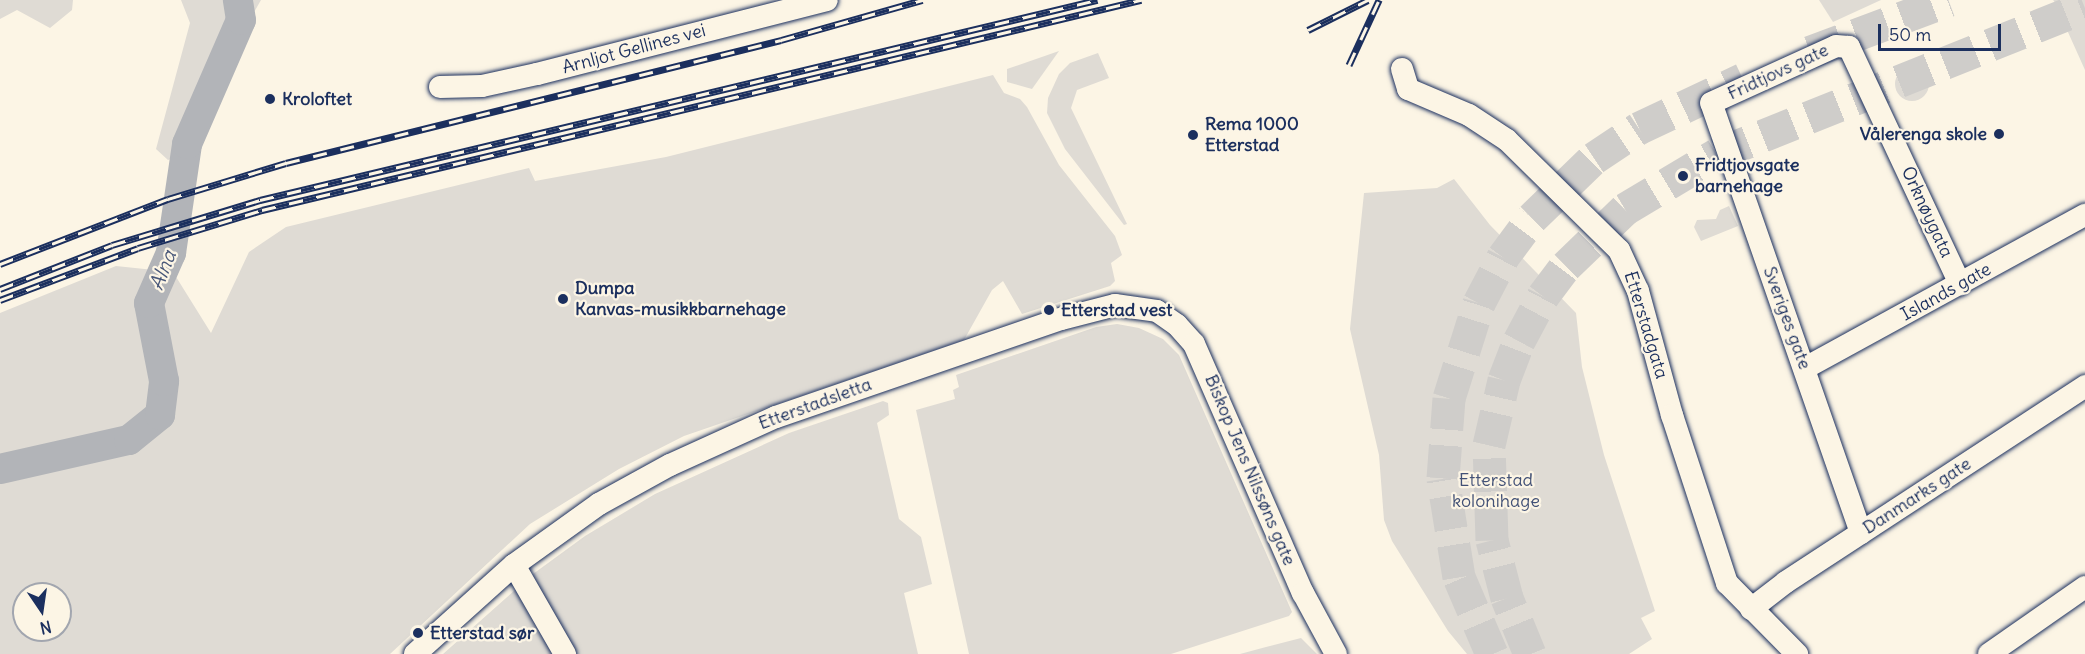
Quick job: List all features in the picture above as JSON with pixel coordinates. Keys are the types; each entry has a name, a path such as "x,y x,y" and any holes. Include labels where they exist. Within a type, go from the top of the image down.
{"street":[{"name":"Arnljot Gellines vei","path":"440,87 460,88 507,81 827,0"},
{"name":"Fridtjovs gate","path":"1711,103 1829,49 1846,45"},
{"name":"Orknøygata","path":"1846,45 1857,58 1960,284"},
{"name":"Etterstadgata","path":"1402,69 1403,83 1408,89 1468,115 1507,140 1619,250 1638,291 1672,415 1727,583 1797,654"},
{"name":"Sveriges gate","path":"1711,103 1861,533"},
{"name":"Islands gate","path":"1805,368 2085,214"},
{"name":"Etterstadsletta","path":"418,653 514,565 599,504 747,429 1084,311 1142,306"},
{"name":"Biskop Jens Nilssøns gate","path":"1142,306 1170,318 1194,344 1303,593 1336,654"},
{"name":"Danmarks gate","path":"1751,609 1861,533 2085,386"},
{"path":"514,565 565,654"},
{"path":"1989,654 2085,587"}],"green space":[{"path":"0,0 73,0 72,10 50,28 17,10 0,19"},
{"path":"181,0 261,0 194,117 184,154 168,160 156,149 190,23"},
{"path":"1819,0 1881,0 1833,22"},
{"path":"2085,0 2085,70 2054,1"},
{"path":"1059,51 1032,89 1007,82 1007,69"},
{"path":"1098,53 1109,78 1077,90 1071,108 1127,224 1124,225 1065,149 1047,113 1048,98 1059,74 1070,63"},
{"path":"1912,67 1924,72 1929,84 1924,96 1912,101 1900,96 1895,84 1900,72"},
{"path":"993,75 1004,93 1020,99 1027,107 1059,165 1115,236 1122,255 1111,263 1115,281 1110,286 1022,314 1003,281 992,290 964,340 684,436 619,469 530,524 390,654 0,654 0,313 116,266 173,272 211,333 249,252 286,227 529,168 535,181 666,157"},
{"name":"Etterstad kolonihage","path":"1454,179 1490,225 1576,313 1582,367 1604,455 1655,611 1641,618 1652,639 1629,654 1467,654 1448,631 1392,541 1384,520 1379,455 1350,329 1364,193 1437,188"},
{"path":"1729,206 1738,226 1701,241 1694,227 1697,220 1716,219 1720,210"},
{"path":"1117,324 1139,328 1163,339 1179,355 1292,612 1289,616 1171,654 969,654 916,410 955,399 953,390 959,387 956,375 1096,327"},
{"path":"883,401 888,403 889,415 877,423 899,519 921,537 932,584 904,593 918,654 443,654 533,574 585,536 655,494 789,433"},
{"path":"1301,638 1317,654 1240,654 1266,647"}],"waterway":[{"name":"Alna","path":"0,469 129,440 160,415 164,381 149,303 171,253 187,144 241,20 238,0"}],"tunnel":[{"path":"1810,52 1949,0"},
{"path":"1530,654 1507,598 1492,540 1489,445 1504,380 1519,341 1543,296 1566,266 1625,209 1717,154 2085,7"},
{"path":"1492,654 1459,577 1443,478 1449,398 1479,303 1503,257 1532,218 1594,158 1639,128 1743,79"}],"railway":[{"path":"0,264 168,199 286,163 781,40 922,0"},
{"path":"0,289 112,245 260,200 1097,0"},
{"path":"0,300 138,248 262,210 1141,0"},
{"path":"1308,30 1368,0"},
{"path":"1349,65 1379,0"}],"place":[{"name":"Kroloftet","path":"270,99"},
{"name":"Vålerenga skole","path":"1999,134"},
{"name":"Rema 1000 Etterstad","path":"1193,135"},
{"name":"Fridtjovsgate barnehage","path":"1683,176"},
{"name":"Dumpa Kanvas-musikkbarnehage","path":"563,299"},
{"name":"Etterstad vest","path":"1049,310"},
{"name":"Etterstad sør","path":"418,633"}]}
